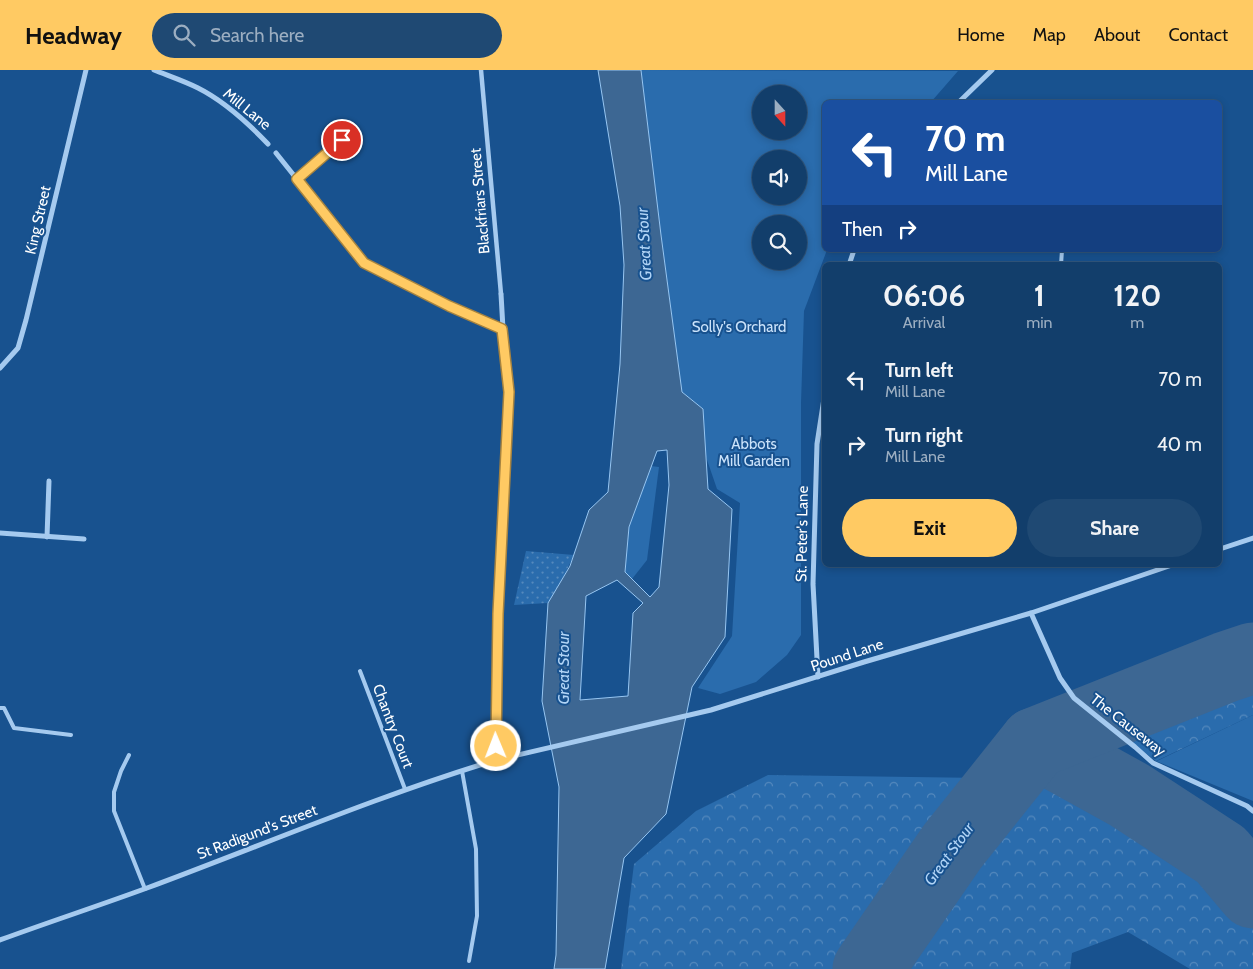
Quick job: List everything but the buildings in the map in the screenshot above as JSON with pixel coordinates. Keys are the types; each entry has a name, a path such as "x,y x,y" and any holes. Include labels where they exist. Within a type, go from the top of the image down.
{"street":[{"name":"King Street","path":"0,368 18,348 86,70"},
{"name":"Mill Lane","path":"154,70 199,88 251,126 268,144"},
{"name":"Blackfriars Street","path":"481,70 501,294 502,329"},
{"path":"961,100 992,70"},
{"path":"297,179 342,140"},
{"path":"276,153 364,263 449,306 502,329 509,392 498,614 496,760"},
{"name":"St. Peter's Lane","path":"818,677 813,584 816,444 822,409"},
{"path":"47,537 49,481"},
{"path":"0,533 84,539"},
{"path":"1222,548 1253,538"},
{"name":"Pound Lane","path":"525,754 711,710 864,662 1031,613 1166,567"},
{"name":"The Causeway","path":"1031,613 1060,678 1074,698 1135,746 1153,763 1247,806 1253,811"},
{"name":"St Radigund's Street","path":"0,940 145,889 405,789 496,760 525,754"}],"lane":[{"name":"Chantry Court","path":"360,671 405,789"},
{"path":"0,708 4,708 14,728 71,735"},
{"path":"130,754 121,770 114,792 114,811 145,889"},
{"path":"462,771 476,849 477,916 469,961"}],"green space":[{"name":"Solly's Orchard","path":"641,70 958,71 933,100 822,100 822,252 826,252 804,311 801,403 801,635 787,655 756,682 720,694 698,688 732,636 740,503 717,489 705,454 703,409 682,392"},
{"path":"651,466 659,467 647,560 632,579 625,572 629,527"},
{"path":"526,551 574,555 560,584 548,603 514,605"},
{"path":"1253,641 1253,715 1156,761 1087,709"},
{"path":"1253,715 1253,801 1156,761 1157,761"},
{"path":"768,775 982,778 1065,782 1172,837 1235,889 1253,911 1253,969 1190,969 1128,932 1072,953 1070,969 621,969 634,864 696,811"}],"water":[{"path":"598,70 641,70 682,392 703,409 708,489 732,509 725,637 692,687 666,814 624,858 605,969 554,969 556,955 559,787 542,701 548,603 570,566 589,510 608,492 620,364 624,265 620,206","holes":["667,450 669,485 659,587 650,597 625,572 629,527 657,451","617,580 643,603 633,613 628,696 580,700 586,596"]}],"waterway":[{"name":"Great Stour","path":"868,969 952,847 1035,743 1253,658"},
{"name":"Great Stour","path":"1035,743 1129,795 1221,855 1253,893"}],"route":[{"path":"342,140 297,179 364,263 449,306 502,329 509,392 498,614 496,746"}],"park label":[{"name":"Abbots Mill Garden","path":"754,452"}]}
